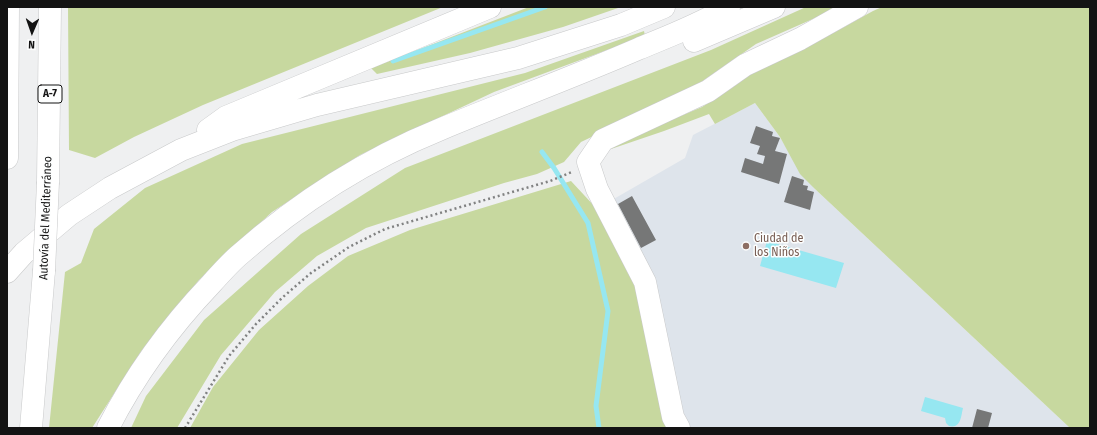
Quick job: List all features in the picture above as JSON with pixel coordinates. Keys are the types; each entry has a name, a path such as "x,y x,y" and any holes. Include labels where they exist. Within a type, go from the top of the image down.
{"main road":[{"path":"7,158 8,7"},
{"name":"Autovía del Mediterráneo","path":"31,428 44,271 48,182 50,7"},
{"path":"181,150 226,117 490,7"},
{"path":"7,272 24,253 69,215 110,188 181,150 232,130 317,105 518,58 620,25 664,7"},
{"path":"108,428 124,397 157,348 194,302 237,257 290,214 331,187 383,156 439,130 598,66 677,32 729,7"},
{"path":"598,66 652,58 774,7"},
{"path":"679,428 673,417 645,282 597,189 588,162 603,140 708,91 745,65 800,38 857,7"}],"path":[{"path":"185,428 229,356 256,324 283,297 311,273 349,247 385,229 550,181 568,174"}],"shaded area":[{"name":"Ciudad de los Niños","path":"755,103 815,189 1070,428 671,428 605,204 685,158 693,135"}],"green space":[{"path":"68,7 443,7 203,105 134,137 95,158 69,150"},
{"path":"529,7 621,7 563,27 470,53 377,74 371,68"},
{"path":"806,7 840,7 756,44 690,90 581,142 564,162 537,174 504,183 366,228 317,256 275,292 221,355 177,428 131,428 146,396 204,320 301,234 405,168 711,50"},
{"path":"882,7 1090,7 1090,428 1070,428 815,189 800,174 780,137 755,103 715,124 709,114 611,149 623,140 702,107 733,87 754,71 813,44"},
{"path":"644,31 645,36 494,92 360,155 272,212 199,280 142,350 92,428 49,428 65,272 81,263 94,229 145,188 242,144 525,73"},
{"path":"571,181 597,209 635,283 671,428 190,428 213,387 259,330 308,286 348,256 410,230"}],"water":[{"path":"767,241 844,263 836,288 760,266"},
{"path":"925,397 963,408 958,424 956,426 949,426 946,423 945,418 921,411"}],"building":[{"path":"756,126 773,132 772,136 780,138 775,151 787,154 779,184 741,172 745,158 763,164 765,156 757,154 760,146 750,143"},
{"path":"792,176 804,180 803,185 808,186 807,190 814,192 810,210 784,202"},
{"path":"632,196 656,240 641,248 618,204"},
{"path":"977,409 992,413 988,428 972,428"}],"waterway":[{"path":"393,61 545,7"},
{"path":"542,152 554,168 588,223 608,311 596,406 599,428"}],"place":[{"name":"Ciudad de los Niños","path":"746,246"}]}
